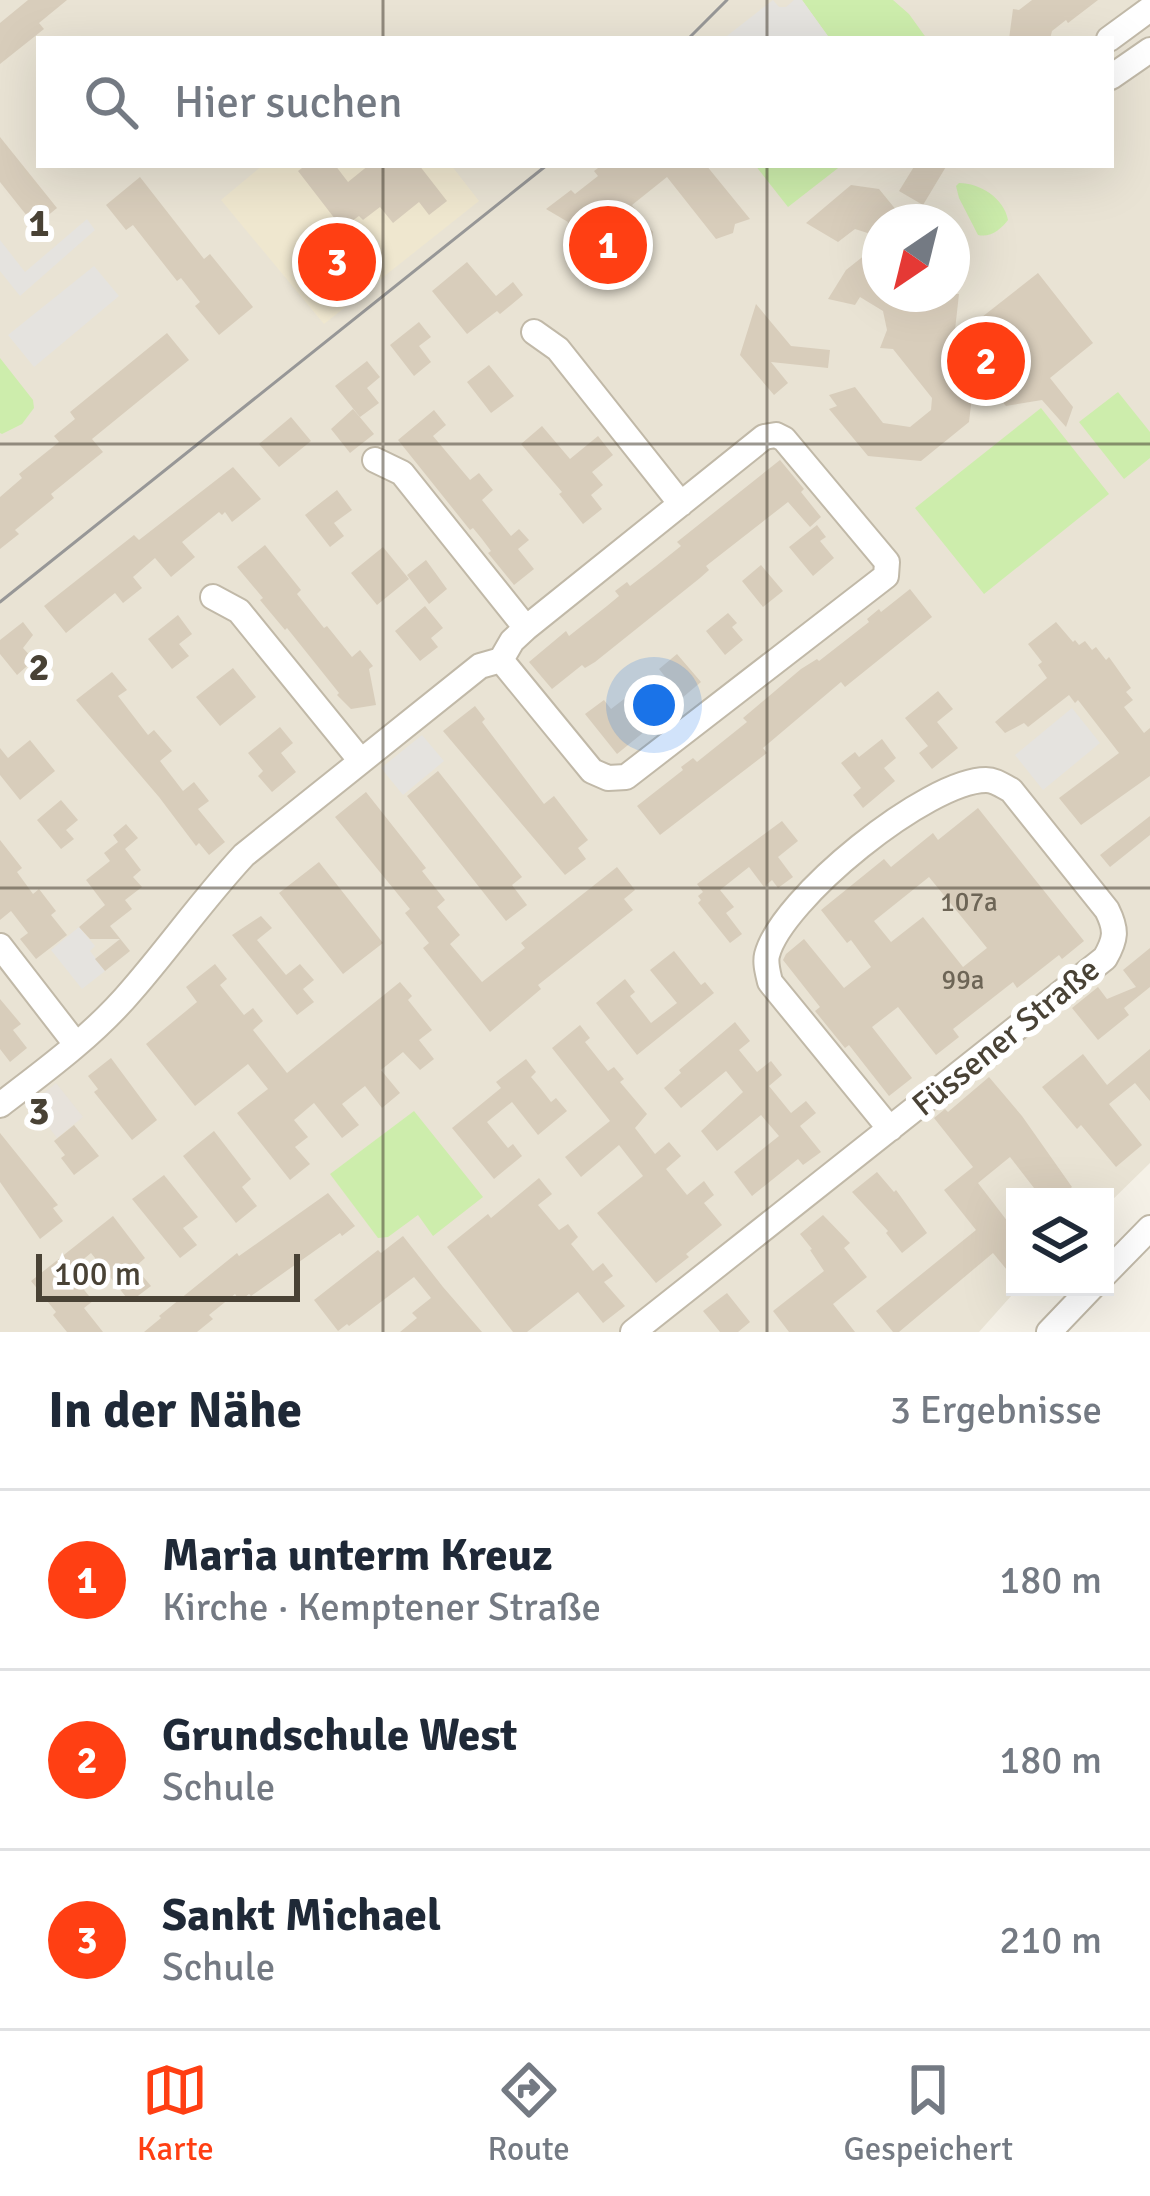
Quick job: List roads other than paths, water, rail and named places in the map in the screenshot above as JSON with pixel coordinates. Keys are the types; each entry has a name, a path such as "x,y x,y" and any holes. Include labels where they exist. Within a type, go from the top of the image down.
{"street":[{"path":"1112,36 1150,9"},
{"path":"1114,75 1150,50"},
{"path":"534,332 558,349 682,504"},
{"path":"0,1105 131,991 244,855 480,666 501,660 512,640 526,628 764,437 784,439 887,562 886,576 626,777 608,778 592,770 501,660"},
{"path":"375,460 402,473 526,628"},
{"path":"213,597 239,611 362,761"},
{"name":"Füssener Straße","path":"633,1332 890,1129 1105,958 1116,928 1107,910 1011,790 991,779 967,783 905,812 843,860 800,902 765,959 770,982 890,1129"},
{"path":"0,946 75,1043"},
{"path":"1114,1265 1150,1228"},
{"path":"1049,1332 1084,1296"}],"tram line":[{"path":"691,36 727,0"},
{"path":"0,602 543,168"}],"place":[{"name":"Maria unterm Kreuz","path":"608,245"},
{"name":"Sankt Michael","path":"337,262"},
{"name":"Grundschule West","path":"986,361"}]}
